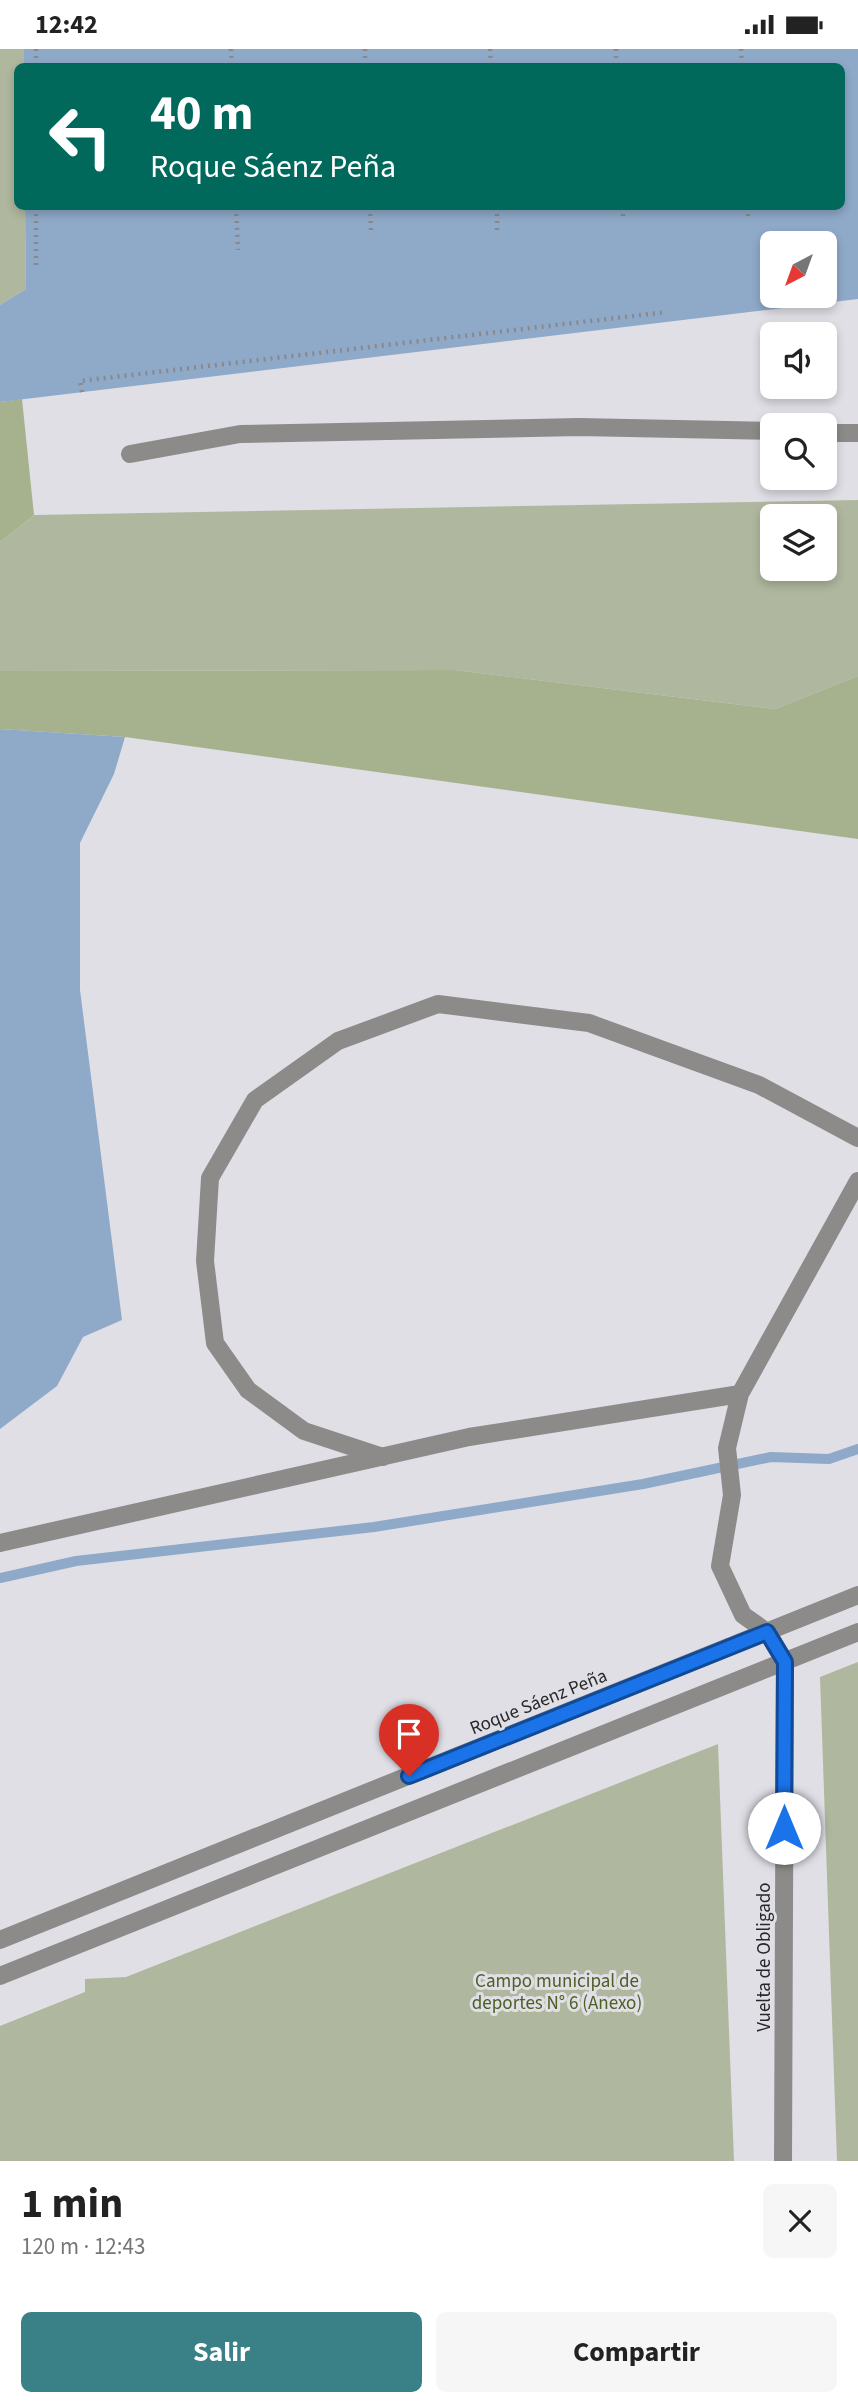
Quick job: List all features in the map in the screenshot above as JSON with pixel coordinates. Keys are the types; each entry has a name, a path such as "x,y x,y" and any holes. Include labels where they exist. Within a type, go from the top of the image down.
{"street":[{"path":"130,454 240,434 264,433 579,427 760,431"},
{"path":"837,433 858,433"},
{"path":"383,1457 304,1431 247,1390 215,1343 205,1262 210,1178 255,1100 338,1041 439,1004 589,1023 759,1085 858,1138"},
{"path":"785,1662 767,1632 743,1615 720,1566 732,1495 727,1448 740,1394 858,1181"},
{"path":"0,1543 469,1437 740,1394"},
{"name":"Roque Sáenz Peña","path":"0,1940 858,1595"},
{"path":"0,1976 858,1632"},
{"name":"Vuelta de Obligado","path":"783,2161 785,1662"}],"path":[{"path":"36,210 36,268"},
{"path":"236,210 237,250"},
{"path":"370,210 371,231"},
{"path":"496,210 498,230"},
{"path":"623,210 623,219"},
{"path":"748,210 748,219"},
{"path":"82,392 80,381 667,311"}],"green space":[{"path":"0,49 24,49 24,63 14,63 14,210 25,210 26,289 0,305"},
{"path":"22,399 34,515 0,542 0,402"},
{"path":"858,500 858,676 775,709 454,670 0,671 0,542 34,515"},
{"path":"454,670 775,709 858,676 858,839 125,737 0,729 0,671"},
{"path":"858,1662 858,2161 837,2161 820,1677"},
{"name":"Campo municipal de deportes N° 6 (Anexo)","path":"718,1744 734,2161 0,2161 0,2026 85,1992 85,1979 126,1977"}],"water":[{"path":"24,49 858,49 858,299 837,302 837,231 760,231 760,308 783,308 0,402 0,305 26,289 25,210 845,210 845,63 24,63"},
{"path":"0,729 125,737 114,774 80,843 80,990 122,1320 83,1337 57,1386 0,1429"}],"waterway":[{"path":"0,1578 76,1561 374,1527 643,1484 771,1457 829,1459 858,1449"}],"route":[{"path":"409,1776 767,1632 785,1662 784,1828"}]}
